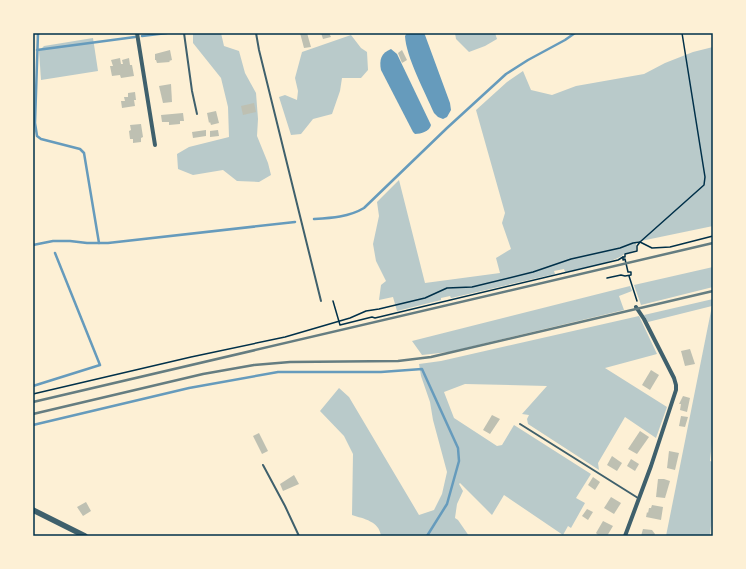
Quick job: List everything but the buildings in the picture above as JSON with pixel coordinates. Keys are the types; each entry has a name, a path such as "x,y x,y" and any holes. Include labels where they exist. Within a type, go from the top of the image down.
{"street":[{"path":"137,33 155,145"},
{"path":"625,536 676,390 676,385 644,319 636,308"},
{"path":"33,510 85,536"}],"lane":[{"path":"184,33 192,91 197,114"},
{"path":"256,33 321,301"},
{"path":"520,424 639,498"},
{"path":"262,465 285,506 299,536"}],"path":[{"path":"333,300 340,325 618,260 625,257 625,254 637,251 637,246 640,242 704,186 705,177 682,33"},
{"path":"33,394 191,357 285,337 339,322 366,310 378,309 425,298 447,288 472,287 533,272 571,259 640,242 652,248 670,247 713,236"},
{"path":"623,257 623,260 625,259 628,272 631,272 631,275 629,275 639,305 636,308"},
{"path":"607,278 629,275"}],"shaded area":[{"path":"193,33 221,33 224,46 239,51 245,73 256,93 258,119 257,136 268,163 271,175 259,182 237,181 223,170 193,175 178,169 177,154 189,147 229,137 228,107 221,78 193,43"},
{"path":"455,33 495,33 497,39 485,46 469,52 456,39"},
{"path":"351,35 361,48 367,52 368,70 361,78 342,78 340,91 332,114 313,119 301,134 291,135 279,97 285,95 297,100 298,91 295,78 302,52"},
{"path":"93,38 98,71 41,80 39,51 44,46"},
{"path":"713,47 713,226 636,242 636,250 624,254 614,260 597,265 565,272 564,269 554,271 555,274 451,298 450,296 441,298 441,300 397,311 393,297 379,300 381,285 386,281 376,261 373,244 379,216 377,202 399,180 425,283 500,273 496,258 511,249 502,223 505,213 476,110 507,82 523,71 531,90 552,95 576,86 644,74 665,63 693,52"},
{"path":"713,267 713,287 641,305 634,285"},
{"path":"630,286 632,291 619,296 624,310 449,352 422,355 412,341"},
{"path":"713,299 713,433 710,461 713,462 713,505 710,536 666,536 712,306 648,322 644,315"},
{"path":"639,316 657,354 605,368 667,407 656,438 625,417 598,463 599,470 528,424 527,419 529,415 522,414 547,386 465,384 444,392 454,418 497,446 502,445 514,425 591,474 576,498 585,503 571,528 568,526 563,535 504,495 492,515 460,483 459,484 463,491 457,504 455,518 469,536 381,536 380,531 370,521 352,515 353,454 344,436 320,411 339,388 349,397 419,515 434,510 442,494 447,472 419,364 441,361"}],"water":[{"path":"407,33 424,33 425,35 450,103 451,110 447,117 443,119 434,113 416,74 406,44 405,36"},
{"path":"391,49 397,54 431,125 429,129 422,133 415,134 413,132 381,70 380,63 382,57"}],"waterway":[{"path":"38,33 35,123 37,136 41,139 80,149 84,153 99,243"},
{"path":"142,36 167,33"},
{"path":"314,219 346,215 364,208 447,128 506,74 575,33"},
{"path":"37,50 135,37"},
{"path":"33,245 53,241 108,243 295,222"},
{"path":"33,386 100,365 55,253"},
{"path":"33,425 189,388 278,372 381,372 422,369 458,448 459,461 447,504 427,536"}],"railway":[{"path":"33,402 713,243"},
{"path":"33,414 203,374 254,365 290,362 398,361 431,357 713,291"}]}
